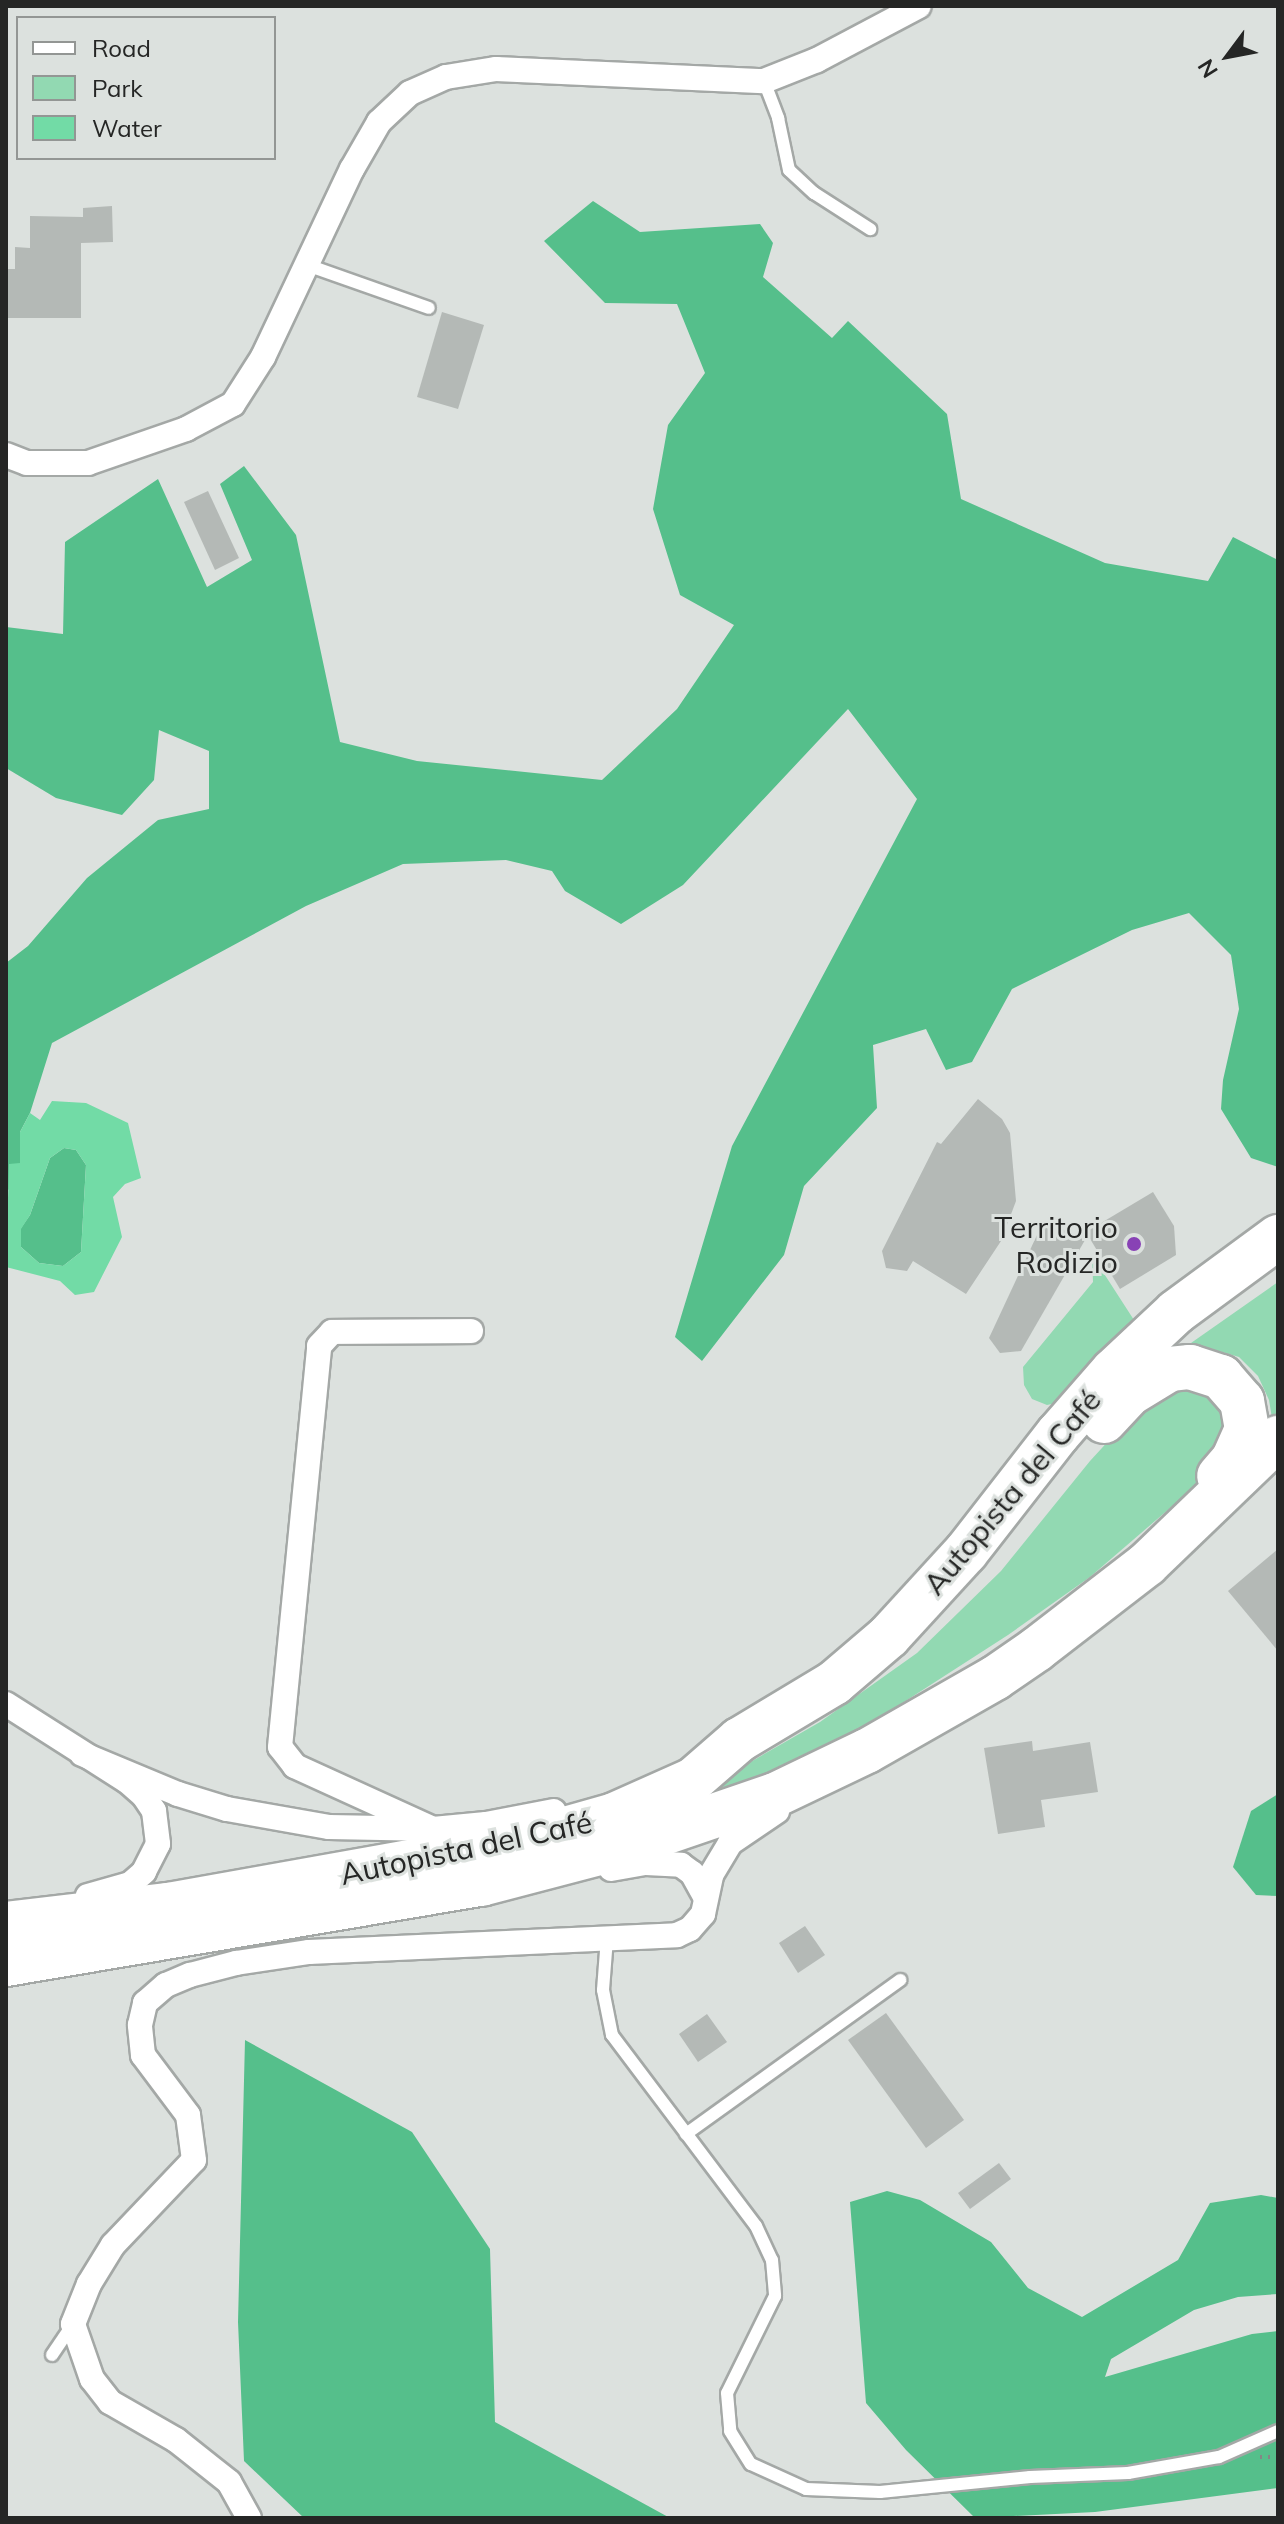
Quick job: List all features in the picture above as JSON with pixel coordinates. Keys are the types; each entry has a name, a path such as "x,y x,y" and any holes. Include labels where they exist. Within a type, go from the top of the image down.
{"highway":[{"name":"Autopista del Café","path":"11,1954 262,1890 478,1851 565,1831 614,1815 693,1780 739,1740 834,1683 889,1636 966,1552 1113,1371 1176,1312 1278,1237"},
{"path":"889,1636 947,1613 1129,1394 1170,1369 1190,1367 1221,1377 1242,1401 1247,1415 1247,1429 1233,1460 1137,1552 1026,1639 995,1678"},
{"name":"Autopista del Café","path":"11,1954 529,1873 722,1815 829,1770 995,1678 1082,1617 1147,1564 1278,1438"}],"street":[{"path":"6,455 27,463 88,463 186,429 233,404 263,357 352,169 379,122 410,93 446,77 496,69 764,81 817,60 919,6"},
{"path":"433,1829 295,1766 280,1747 319,1346 332,1332 471,1331"},
{"path":"6,1704 144,1796 158,1828 153,1859 130,1884 112,1892 6,1903"},
{"path":"82,1754 153,1785 227,1809 329,1827 433,1829 513,1820 591,1802 655,1780 739,1740"},
{"path":"249,2518 229,2482 176,2440 110,2402 92,2379 73,2324 89,2284 113,2245 194,2160 188,2115 143,2055 140,2025 145,2003 166,1985 236,1963 309,1952 677,1935 690,1929 703,1914 711,1875 730,1843 743,1831 802,1798 829,1770"},
{"path":"529,1873 666,1862 692,1873 705,1896"}],"lane":[{"path":"764,81 778,118 789,170 814,193 870,229"},
{"path":"307,265 429,308"},
{"path":"607,1936 603,1990 612,2035 756,2226 772,2260 775,2296 727,2393 730,2431 751,2464 806,2489 880,2492 1030,2477 1128,2473 1219,2457 1278,2431"},
{"path":"686,2134 900,1980"},
{"path":"52,2355 73,2324"}],"green space":[{"path":"1092,1255 1143,1334 1079,1398 1047,1405 1032,1399 1024,1385 1023,1367 1093,1282"},
{"path":"1278,1282 1278,1420 1273,1424 1269,1400 1258,1376 1239,1357 1191,1343"},
{"path":"1178,1380 1229,1400 1220,1465 1090,1577 1008,1635 845,1740 767,1786 672,1807 820,1722 917,1653 1001,1571 1090,1461 1157,1388"}],"shaded area":[{"path":"593,201 640,232 760,224 773,243 763,277 832,338 848,321 947,414 961,499 1105,563 1208,581 1233,537 1278,560 1278,1167 1251,1158 1221,1109 1223,1080 1239,1009 1231,955 1189,913 1132,930 1012,989 972,1062 946,1070 926,1029 873,1045 877,1108 804,1186 784,1255 702,1361 675,1337 732,1146 917,799 848,709 683,885 621,924 565,891 552,871 506,860 403,864 306,906 52,1043 30,1113 20,1132 20,1164 9,1164 9,1190 6,1188 6,963 28,946 87,878 158,820 209,809 209,751 159,730 154,780 122,815 56,798 6,768 6,627 63,634 65,542 158,479 207,587 252,560 220,484 244,466 296,535 340,742 417,761 602,780 677,709 734,625 680,595 653,509 668,425 705,373 677,304 605,303 544,241"},
{"path":"64,1148 76,1150 86,1165 81,1252 63,1266 39,1263 21,1247 21,1228 30,1215 50,1158"},
{"path":"1278,1794 1278,1896 1256,1895 1233,1867 1251,1811"},
{"path":"245,2040 412,2132 490,2249 495,2422 670,2518 304,2518 244,2461 238,2322"},
{"path":"887,2191 920,2200 991,2242 1028,2288 1082,2317 1178,2260 1210,2203 1261,2195 1278,2198 1278,2294 1238,2297 1194,2310 1111,2359 1105,2377 1252,2334 1278,2331 1278,2488 1095,2512 975,2518 906,2450 866,2403 850,2202"}],"water":[{"path":"52,1101 86,1103 128,1123 141,1178 125,1184 113,1197 122,1237 94,1292 75,1295 60,1281 6,1267 9,1164 20,1163 20,1132 30,1113 40,1120","holes":["64,1148 76,1150 86,1165 81,1252 63,1266 39,1263 21,1247 21,1229 30,1215 50,1158"]}],"building":[{"path":"112,206 113,242 81,243 81,318 6,318 6,269 15,269 15,247 30,248 30,216 83,217 83,208"},
{"path":"442,312 484,325 458,409 417,397"},
{"path":"208,491 239,558 215,570 184,502"},
{"path":"978,1099 1002,1119 1010,1133 1016,1201 1001,1241 966,1294 913,1261 907,1271 886,1268 882,1251 937,1142 941,1144"},
{"name":"Territorio Rodizio","path":"1153,1192 1174,1226 1176,1255 1120,1289 1086,1232"},
{"path":"1044,1220 1085,1240 1021,1351 1000,1353 989,1338"},
{"path":"1278,1549 1278,1651 1228,1591"},
{"path":"1032,1741 1033,1751 1090,1742 1098,1792 1041,1800 1045,1827 998,1834 984,1748"},
{"path":"805,1926 825,1955 798,1973 779,1943"},
{"path":"886,2013 964,2120 926,2148 848,2040"},
{"path":"707,2014 727,2042 698,2062 679,2034"},
{"path":"999,2163 1011,2179 970,2209 958,2193"}],"place":[{"name":"Territorio Rodizio","path":"1134,1244"}]}
